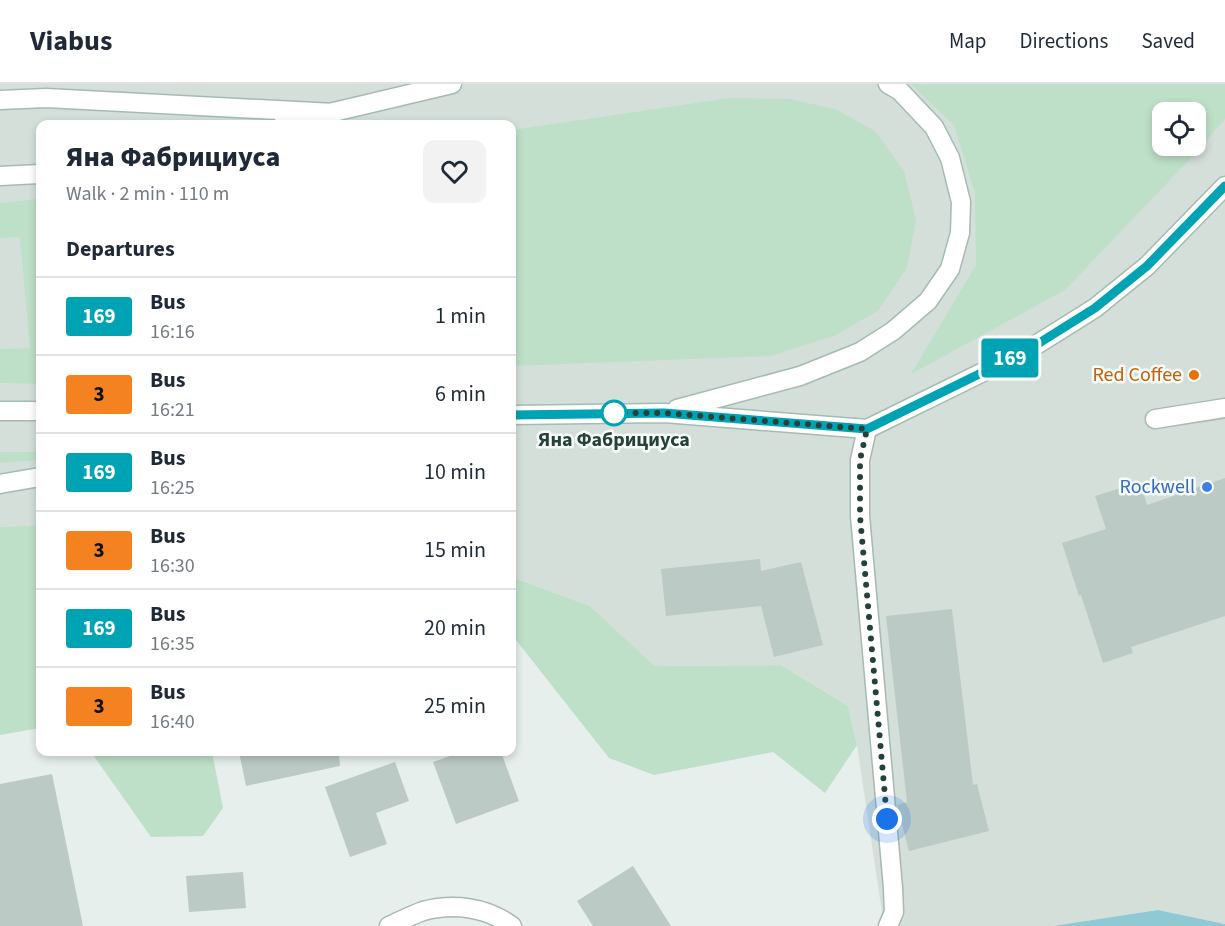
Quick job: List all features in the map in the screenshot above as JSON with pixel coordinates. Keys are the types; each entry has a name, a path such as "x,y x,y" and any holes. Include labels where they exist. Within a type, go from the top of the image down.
{"main road":[{"path":"302,120 452,84"},
{"path":"664,413 800,375 860,352 893,332 928,301 950,269 960,233 961,202 950,158 934,128 900,92 888,84"},
{"path":"0,100 46,98 334,113"},
{"path":"0,176 36,174"},
{"path":"516,415 664,413 867,429 1028,350 1095,308 1147,266 1225,186"},
{"path":"1155,419 1225,408"},
{"path":"0,411 36,411"},
{"path":"867,429 860,460 860,516 893,888 894,912 888,926"},
{"path":"0,484 36,478"},
{"path":"389,926 423,911 453,906 480,909 512,926"}],"shaded area":[{"path":"0,84 1225,84 1225,924 1158,910 1053,926 884,926 857,745 848,706 781,665 655,666 590,606 516,578 516,120 36,120 36,525 0,527"}],"green space":[{"path":"910,84 1225,84 1225,119 1206,141 1206,102 1152,102 1152,156 1193,156 1065,290 911,374 976,265 975,193 954,125"},
{"path":"730,98 789,99 835,109 875,131 904,171 916,220 907,268 878,311 836,335 771,356 516,366 516,129"},
{"path":"36,199 36,384 0,383 0,349 30,348 20,237 0,238 0,203"},
{"path":"0,452 36,452 36,460 0,463"},
{"path":"36,525 36,729 0,735 0,527"},
{"path":"516,578 590,606 655,666 781,665 848,706 857,745 825,793 773,752 654,775 609,758 516,640"},
{"path":"94,756 213,756 223,808 203,836 151,837"}],"water":[{"path":"1158,910 1225,924 1225,926 1053,926"}],"building":[{"path":"1225,478 1225,616 1131,647 1133,653 1103,663 1062,543 1106,529 1095,496 1140,482 1147,505"},
{"path":"760,559 761,571 801,562 823,645 774,657 761,606 666,616 661,569"},
{"path":"952,609 973,785 977,784 989,831 909,851 897,805 907,802 886,616"},
{"path":"240,756 339,756 340,766 246,786"},
{"path":"450,756 502,756 519,801 456,824 433,762"},
{"path":"395,762 409,801 376,813 387,844 350,857 325,787"},
{"path":"52,774 83,926 0,926 0,784"},
{"path":"633,866 671,926 593,926 577,901"},
{"path":"243,872 246,908 189,912 186,876"}],"bus line":[{"name":"169","path":"516,415 664,413 867,429 1028,350 1095,308 1147,266 1225,186"}],"place":[{"name":"Red Coffee","path":"1194,375"},
{"name":"Яна Фабрициуса","path":"614,413"},
{"name":"Rockwell","path":"1207,487"}],"route":[{"path":"614,413 664,413 867,429 860,460 860,516 887,819"}]}
